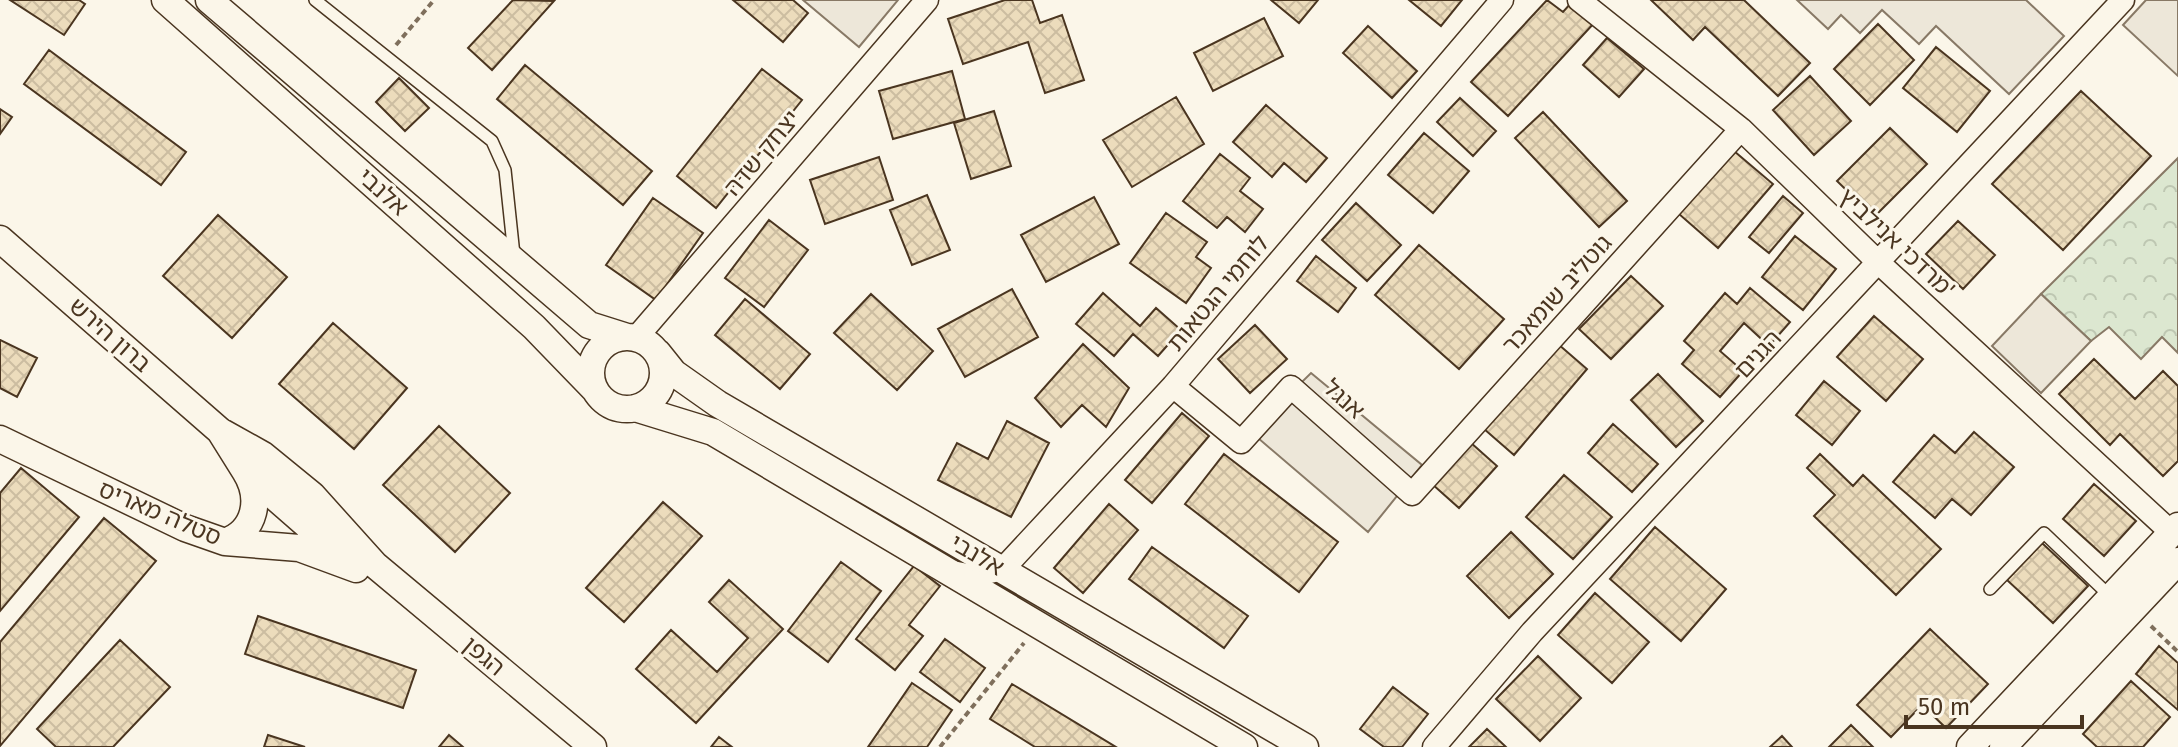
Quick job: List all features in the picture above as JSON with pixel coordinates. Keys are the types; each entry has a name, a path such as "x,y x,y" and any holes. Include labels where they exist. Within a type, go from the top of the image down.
{"street":[{"name":"אלנבי","path":"165,0 534,327 612,405 635,408 713,432 1244,747"},
{"name":"אלנבי","path":"209,0 589,325 632,337 658,353 674,373 718,404 1305,747"},
{"name":"יצחק שדה","path":"632,337 927,0"},
{"name":"לוחמי הגטאות","path":"1003,569 1173,386 1502,0"},
{"name":"מרדכי אנילביץ'","path":"1579,0 1741,129 1879,263 2175,530"},
{"name":"הגנים","path":"1434,747 1532,632 2123,0"},
{"name":"גוטליב שומאכר","path":"1412,494 1741,129"},
{"name":"ברון הירש","path":"0,239 220,431 263,455 312,495"},
{"path":"595,390 591,379 595,356 611,341 632,337"},
{"path":"635,408 655,396 661,385 664,367 658,353"},
{"name":"אנגל","path":"1173,386 1241,442 1291,387 1412,494"},
{"name":"ברון הירש","path":"220,431 245,471 293,513"},
{"name":"סטלה מאריס","path":"0,439 141,509 235,543 266,534 312,495"},
{"path":"235,543 246,530 255,508 253,484 245,471"},
{"name":"הגפן","path":"312,495 375,565 593,747"},
{"name":"הגפן","path":"293,513 308,526 375,565"},
{"path":"2003,747 2122,603 2175,530"},
{"path":"235,543 299,548 407,592"},
{"path":"1970,747 2122,603 2178,561"},
{"path":"947,571 972,576 1003,569"}],"lane":[{"path":"315,0 492,141 505,170 518,267"},
{"path":"1990,589 2044,533 2122,603"}],"path":[{"path":"387,56 434,0"},
{"path":"2122,603 2178,652"},
{"path":"940,747 1038,626"}],"green space":[{"path":"2178,158 2178,353 2162,337 2141,359 2109,327 2091,341 2041,294"}],"shaded area":[{"path":"803,0 898,0 859,47"},
{"path":"1797,0 2026,0 2064,36 2009,94 1936,26 1919,44 1882,10 1860,33 1841,15 1828,29"},
{"path":"2146,0 2178,0 2178,76 2123,25"},
{"path":"2041,294 2091,341 2041,393 1992,346"},
{"path":"1311,373 1422,465 1368,532 1251,432"}],"building":[{"path":"10,0 79,0 85,4 64,35"},
{"path":"513,0 554,1 492,70 468,48"},
{"path":"733,0 793,0 808,13 783,42"},
{"path":"1005,0 1032,0 1040,23 1062,15 1084,80 1045,93 1028,42 963,64 948,19"},
{"path":"1271,0 1318,0 1299,23"},
{"path":"1409,0 1462,0 1441,26"},
{"path":"1547,0 1563,12 1572,2 1595,22 1508,116 1471,82"},
{"path":"1651,0 1744,0 1810,63 1778,96 1705,27 1693,40"},
{"path":"1264,18 1283,56 1213,91 1194,53"},
{"path":"1878,24 1914,60 1870,105 1834,69"},
{"path":"1368,26 1417,71 1392,98 1343,53"},
{"path":"1607,38 1644,69 1619,97 1583,65"},
{"path":"1936,47 1990,91 1957,132 1903,88"},
{"path":"49,50 186,152 161,185 24,84"},
{"path":"525,65 652,171 623,205 497,99"},
{"path":"762,69 802,100 716,208 677,176"},
{"path":"952,71 965,119 893,139 879,91"},
{"path":"1810,76 1851,121 1814,155 1773,110"},
{"path":"399,78 429,108 405,131 376,102"},
{"path":"2081,91 2151,156 2063,250 1992,184"},
{"path":"1176,97 1204,144 1132,187 1103,140"},
{"path":"1460,98 1496,131 1473,156 1437,122"},
{"path":"1266,105 1327,158 1306,182 1284,163 1272,177 1233,142"},
{"path":"0,109 12,117 0,134"},
{"path":"994,111 1011,166 971,179 954,123"},
{"path":"1543,112 1627,201 1599,227 1515,138"},
{"path":"1890,128 1927,164 1874,217 1837,181"},
{"path":"1424,133 1469,171 1433,213 1388,175"},
{"path":"1734,151 1773,184 1718,248 1679,214"},
{"path":"1220,154 1250,178 1240,191 1263,209 1245,232 1227,217 1217,228 1183,201"},
{"path":"879,157 893,200 825,224 810,180"},
{"path":"927,195 950,250 912,265 890,210"},
{"path":"1783,196 1803,213 1769,253 1749,237"},
{"path":"1094,197 1119,244 1046,282 1021,235"},
{"path":"653,198 703,233 656,300 606,265"},
{"path":"1356,203 1401,245 1367,281 1322,240"},
{"path":"1166,213 1207,242 1196,257 1211,268 1186,303 1130,263"},
{"path":"218,215 287,277 232,338 163,276"},
{"path":"769,220 808,250 764,307 725,278"},
{"path":"1958,221 1995,255 1963,289 1926,254"},
{"path":"1795,236 1836,269 1803,310 1762,277"},
{"path":"1419,245 1504,319 1459,369 1375,295"},
{"path":"1316,256 1356,288 1338,312 1297,281"},
{"path":"1631,276 1663,306 1611,359 1579,329"},
{"path":"1750,288 1790,322 1769,346 1744,323 1720,351 1743,371 1720,397 1682,364 1694,350 1684,341 1725,293 1737,304"},
{"path":"1012,289 1038,337 965,377 938,329"},
{"path":"1103,293 1140,326 1156,308 1181,330 1158,356 1133,334 1114,356 1076,324"},
{"path":"871,294 933,351 897,390 834,333"},
{"path":"745,299 810,354 780,389 715,335"},
{"path":"1874,316 1923,359 1886,401 1837,357"},
{"path":"333,323 407,388 354,449 279,384"},
{"path":"1255,325 1287,359 1250,393 1218,359"},
{"path":"0,340 37,358 17,397 0,388"},
{"path":"1083,344 1129,388 1106,427 1082,405 1061,427 1035,398"},
{"path":"1558,344 1587,369 1514,455 1484,429"},
{"path":"2094,359 2135,399 2163,371 2178,386 2178,461 2163,476 2120,434 2110,445 2059,394"},
{"path":"1658,374 1703,421 1676,447 1631,400"},
{"path":"1824,381 1860,411 1832,445 1796,415"},
{"path":"1182,413 1209,436 1152,503 1125,480"},
{"path":"1007,421 1049,443 1011,517 938,480 957,443 988,459"},
{"path":"1613,424 1658,464 1632,492 1588,453"},
{"path":"439,426 510,493 455,552 383,485"},
{"path":"1974,432 2014,467 1971,515 1952,499 1935,518 1893,482 1934,435 1955,453"},
{"path":"1470,442 1497,466 1459,508 1432,484"},
{"path":"1224,454 1338,542 1299,592 1185,504"},
{"path":"1820,454 1853,486 1863,475 1941,549 1896,595 1814,516 1835,495 1807,468"},
{"path":"21,468 79,517 0,611 0,493"},
{"path":"1564,475 1612,517 1573,559 1526,517"},
{"path":"2094,484 2136,521 2104,556 2063,519"},
{"path":"663,502 702,536 624,622 586,588"},
{"path":"1109,504 1138,530 1083,593 1054,568"},
{"path":"104,518 156,561 0,746 0,642"},
{"path":"1655,527 1726,589 1681,641 1610,579"},
{"path":"1511,532 1553,574 1509,618 1467,576"},
{"path":"2042,543 2088,586 2053,623 2007,580"},
{"path":"1152,547 1248,616 1224,648 1129,579"},
{"path":"841,562 881,591 828,662 788,631"},
{"path":"914,566 940,586 909,625 923,636 895,670 856,639"},
{"path":"729,580 783,629 696,723 636,669 671,630 717,672 748,638 709,602"},
{"path":"1595,593 1649,642 1612,683 1558,635"},
{"path":"258,616 416,670 403,708 245,654"},
{"path":"1930,629 1988,684 1946,728 1922,705 1891,737 1857,705"},
{"path":"945,639 985,668 960,702 920,672"},
{"path":"120,640 170,687 113,747 56,747 37,729"},
{"path":"2159,646 2178,663 2178,710 2136,674"},
{"path":"1538,656 1581,698 1540,741 1496,699"},
{"path":"2131,681 2170,717 2143,747 2097,747 2083,734"},
{"path":"912,683 952,710 927,747 868,747"},
{"path":"1012,684 1116,747 1035,747 990,719"},
{"path":"1393,687 1428,714 1402,747 1384,747 1360,729"},
{"path":"1851,725 1873,747 1829,747"},
{"path":"1487,729 1506,747 1469,747"},
{"path":"268,735 305,747 264,747"},
{"path":"449,735 463,747 439,747"},
{"path":"1782,736 1792,747 1770,747"},
{"path":"719,737 732,747 711,747"}]}
